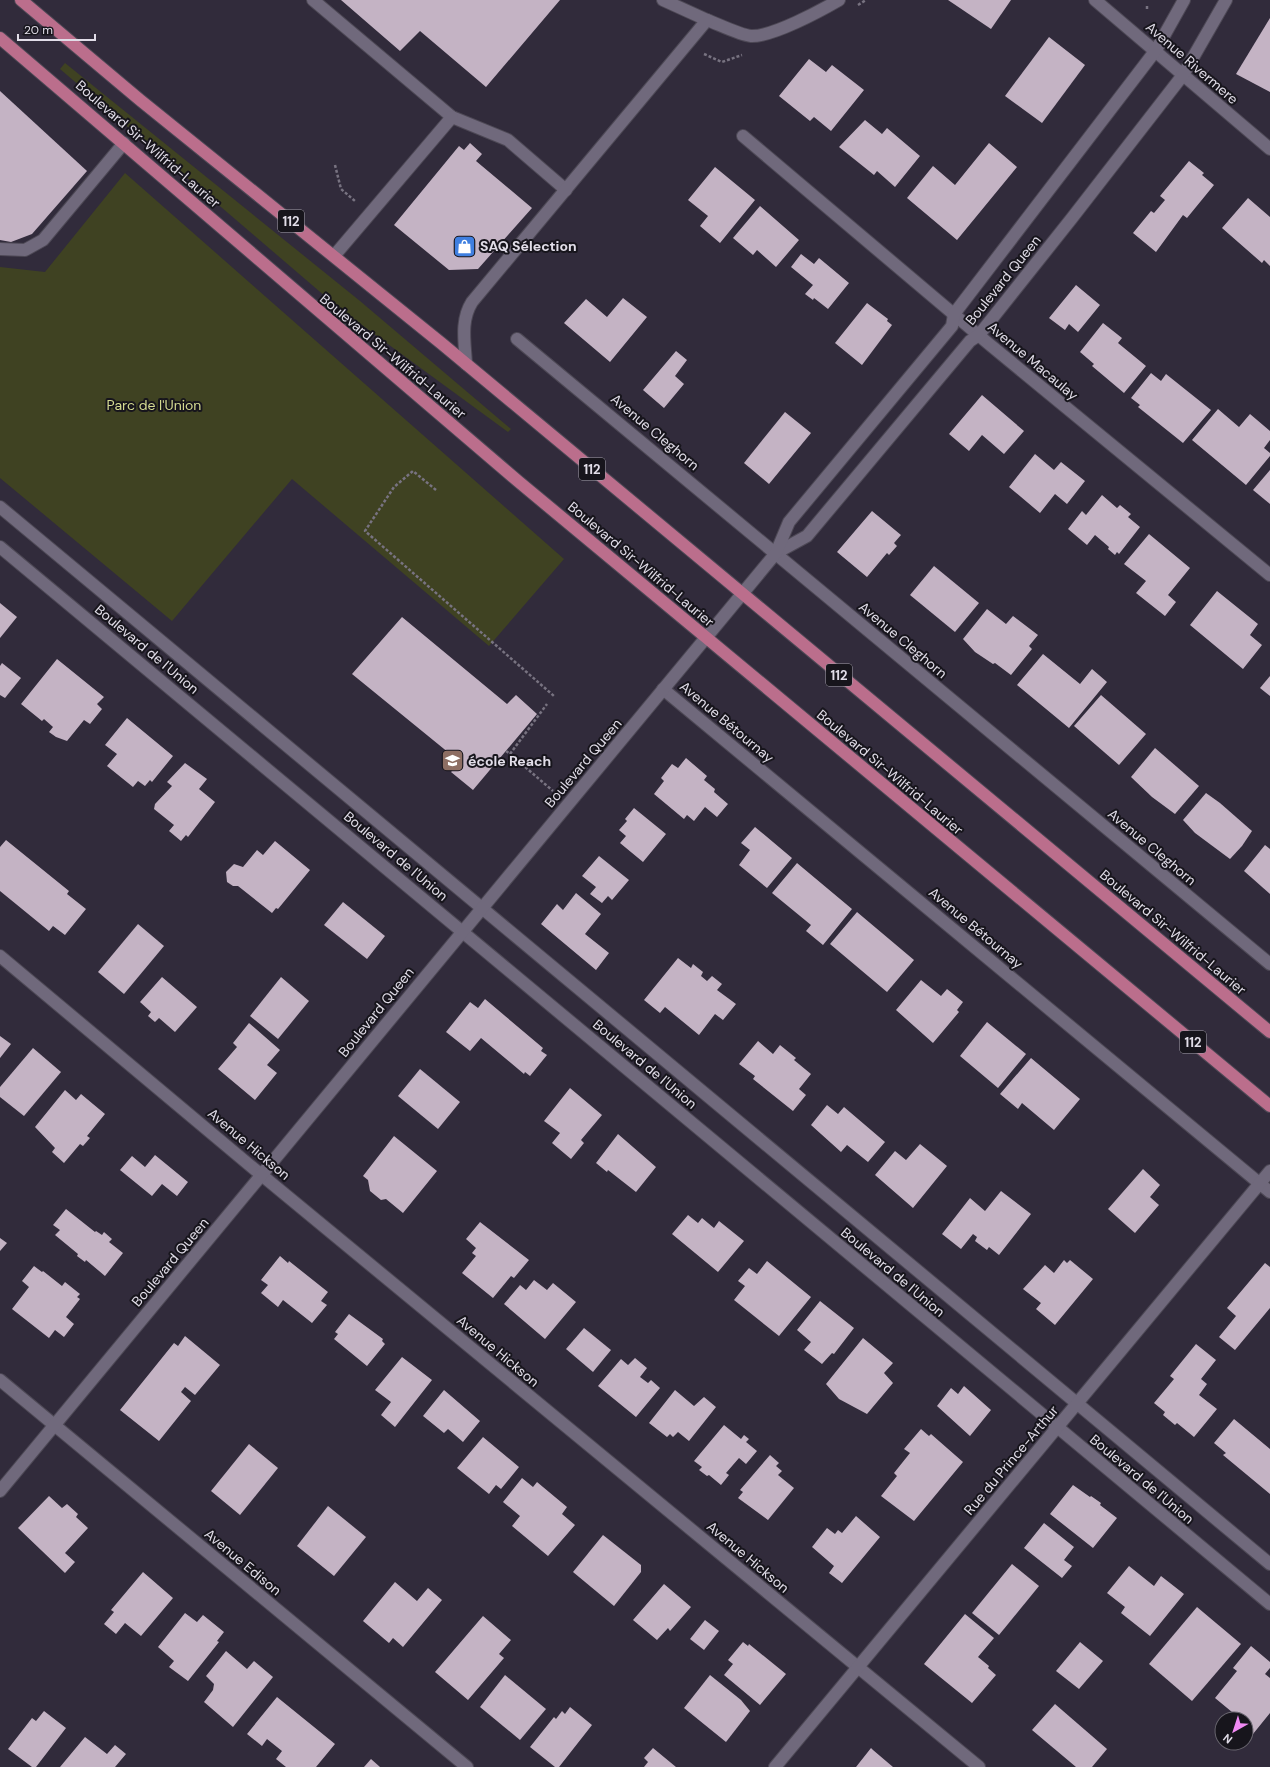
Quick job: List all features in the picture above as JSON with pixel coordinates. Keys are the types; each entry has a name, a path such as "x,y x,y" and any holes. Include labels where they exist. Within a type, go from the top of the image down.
{"main road":[{"name":"Boulevard Sir-Wilfrid-Laurier","path":"21,0 140,100 466,364 1270,1032"},
{"name":"Boulevard Sir-Wilfrid-Laurier","path":"0,38 124,143 355,344 706,638 1270,1106"}],"street":[{"path":"313,0 452,117 508,140 566,190"},
{"path":"663,0 707,20 751,36 770,32 796,23 821,11 839,0"},
{"name":"Avenue Rivermere","path":"1095,0 1156,50 1270,149"},
{"name":"Boulevard Queen","path":"0,1491 776,553 789,522 952,326 954,314 1156,50 1184,0"},
{"name":"Boulevard Queen","path":"776,553 807,536 970,341 979,335 1072,218 1183,74 1226,0"},
{"path":"466,364 464,335 465,317 468,309 477,296 707,20"},
{"path":"334,256 452,117"},
{"name":"Avenue Macaulay","path":"743,136 979,335 1270,575"},
{"path":"0,249 25,250 34,247 43,240 124,143"},
{"name":"Avenue Cleghorn","path":"517,339 1270,964"},
{"name":"Boulevard de l'Union","path":"0,507 1270,1564"},
{"name":"Boulevard de l'Union","path":"0,547 463,930 1057,1428 1270,1604"},
{"name":"Avenue Bétournay","path":"663,689 1270,1192"},
{"name":"Avenue Hickson","path":"0,956 262,1175 979,1767"},
{"name":"Rue du Prince-Arthur","path":"775,1767 1270,1172"},
{"name":"Avenue Edison","path":"0,1380 467,1767"}],"path":[{"path":"334,165 341,189 355,201"},
{"path":"436,490 413,471 394,487 365,531 554,696"},
{"path":"510,754 547,704"},
{"path":"506,751 568,804"}],"green space":[{"path":"65,63 360,301 511,429 508,432 340,309 60,69"},
{"name":"Parc de l'Union","path":"125,173 564,559 489,646 292,479 172,621 0,478 0,267 45,272"}],"building":[{"path":"341,0 560,0 486,87 420,31 400,51"},
{"path":"948,0 1011,0 991,29"},
{"path":"1270,18 1270,92 1236,74"},
{"path":"1049,37 1085,65 1042,123 1005,96"},
{"path":"809,59 826,72 832,65 864,90 831,131 814,117 810,121 779,96"},
{"path":"0,91 87,171 32,234 11,242 0,240"},
{"path":"865,120 882,134 887,128 920,156 895,187 877,171 874,175 839,147"},
{"path":"470,143 482,154 476,161 532,208 478,269 449,270 394,225 459,146 464,150"},
{"path":"989,143 1017,167 957,240 907,198 933,166 955,185"},
{"path":"1189,161 1204,173 1202,175 1214,185 1187,218 1183,215 1156,252 1133,233 1151,211 1154,213 1165,200 1160,196"},
{"path":"715,167 755,200 720,243 700,226 708,216 688,200"},
{"path":"1248,198 1270,217 1270,266 1264,260 1262,263 1222,228"},
{"path":"760,206 799,240 776,267 757,250 753,255 733,238"},
{"path":"801,254 814,264 819,258 849,283 828,309 814,298 813,300 805,294 813,285 791,267"},
{"path":"1076,285 1100,305 1078,332 1069,324 1065,330 1049,318"},
{"path":"623,298 647,317 610,362 564,323 586,299 607,317"},
{"path":"867,303 888,319 887,321 892,325 862,365 835,343"},
{"path":"1103,323 1122,338 1118,343 1146,366 1124,393 1092,366 1094,364 1080,352"},
{"path":"676,351 687,360 675,376 684,384 664,408 643,390"},
{"path":"1151,373 1161,381 1166,374 1211,410 1183,443 1138,407 1140,405 1131,398"},
{"path":"982,395 1024,431 1004,454 982,435 969,451 949,434"},
{"path":"1218,409 1239,427 1250,414 1270,431 1270,440 1264,448 1270,453 1270,456 1246,485 1192,440"},
{"path":"785,412 811,433 769,484 744,463"},
{"path":"1035,454 1054,470 1061,462 1085,481 1067,504 1055,494 1040,513 1009,487"},
{"path":"1270,470 1270,504 1253,490"},
{"path":"1102,495 1117,508 1120,505 1131,514 1128,517 1140,527 1119,554 1117,552 1115,555 1108,549 1109,547 1095,535 1087,545 1068,529 1082,511 1086,515"},
{"path":"872,511 901,535 894,543 897,546 889,555 887,553 867,577 837,552"},
{"path":"1149,534 1190,568 1168,595 1176,602 1165,616 1136,593 1146,581 1124,564"},
{"path":"934,566 979,603 955,632 910,595"},
{"path":"1217,591 1258,624 1250,635 1262,645 1243,669 1190,625"},
{"path":"0,603 17,617 0,638"},
{"path":"987,609 1006,624 1013,616 1038,635 1029,646 1032,649 1011,675 995,663 993,664 975,652 963,639"},
{"path":"402,617 507,704 516,695 537,714 473,790 451,772 460,762 352,674"},
{"path":"1043,654 1080,684 1092,669 1107,682 1069,728 1017,685"},
{"path":"57,659 104,697 97,704 102,709 90,724 84,720 67,741 56,737 49,732 53,727 44,719 42,721 21,704"},
{"path":"2,663 21,678 5,698 0,695 0,666"},
{"path":"1270,676 1270,696 1260,688"},
{"path":"1101,695 1146,734 1119,765 1074,726"},
{"path":"127,718 173,756 152,782 150,780 145,786 138,781 133,787 107,766 117,754 105,745"},
{"path":"1155,748 1199,786 1175,814 1152,797 1131,777"},
{"path":"686,758 707,776 704,780 715,789 714,792 728,804 717,817 705,807 694,821 687,815 684,819 654,794 664,781 661,778 672,764 678,768"},
{"path":"185,763 207,779 199,789 215,802 188,837 186,835 181,841 169,831 174,825 154,809 155,804 172,786 167,782"},
{"path":"1206,793 1220,803 1252,831 1242,846 1230,859 1195,833 1183,820"},
{"path":"634,808 666,834 643,862 620,843 626,836 619,830 627,821 625,819"},
{"path":"755,827 792,858 767,888 739,865 750,850 741,843"},
{"path":"6,840 69,891 67,894 86,909 65,935 53,926 49,931 0,891 0,847"},
{"path":"275,841 310,870 278,909 276,908 272,913 238,886 233,886 227,882 226,872 234,864 243,867 257,850 263,855"},
{"path":"1265,845 1270,849 1270,894 1244,871"},
{"path":"599,856 629,880 612,900 608,896 602,903 590,894 596,887 582,876"},
{"path":"797,863 852,909 823,945 806,931 811,925 772,893"},
{"path":"576,893 601,914 585,934 609,953 596,970 541,924 557,904 563,910"},
{"path":"343,902 385,936 367,959 324,925"},
{"path":"857,912 914,960 887,992 830,944"},
{"path":"138,924 164,946 124,994 98,972"},
{"path":"678,958 691,968 693,964 703,972 701,976 707,981 712,976 722,984 717,990 736,1004 723,1020 715,1014 699,1035 665,1007 660,1013 644,1000"},
{"path":"162,977 197,1007 175,1032 159,1018 155,1022 148,1016 151,1012 140,1002"},
{"path":"281,977 309,1001 278,1039 250,1016"},
{"path":"921,980 941,996 947,989 963,1002 957,1010 959,1012 933,1043 896,1010"},
{"path":"485,999 543,1048 541,1051 547,1055 530,1076 525,1072 524,1074 481,1038 470,1051 446,1032 470,1002 478,1008"},
{"path":"987,1022 1026,1054 998,1088 960,1056"},
{"path":"249,1023 280,1050 267,1065 277,1073 255,1100 218,1069 237,1047 233,1043"},
{"path":"0,1036 11,1044 0,1058"},
{"path":"758,1041 773,1054 780,1045 796,1058 794,1060 811,1074 799,1089 806,1095 793,1111 753,1079 755,1076 739,1064"},
{"path":"33,1048 61,1072 24,1116 0,1097 0,1087"},
{"path":"1031,1058 1080,1099 1054,1130 1022,1103 1018,1109 1000,1094"},
{"path":"420,1069 460,1102 438,1129 398,1096"},
{"path":"570,1088 602,1115 581,1140 584,1143 571,1159 552,1143 560,1133 544,1121"},
{"path":"65,1090 76,1100 81,1094 105,1114 87,1136 90,1138 83,1146 80,1144 64,1163 52,1152 55,1148 35,1127"},
{"path":"827,1105 838,1114 844,1107 885,1142 868,1162 847,1145 841,1152 811,1125"},
{"path":"618,1134 656,1167 636,1192 608,1170 607,1172 596,1163"},
{"path":"394,1136 437,1171 403,1213 386,1199 381,1200 370,1191 368,1180 363,1176"},
{"path":"920,1144 947,1166 913,1208 875,1175 895,1151 906,1160"},
{"path":"155,1155 188,1182 177,1196 162,1184 152,1196 120,1170 132,1156 145,1167"},
{"path":"1143,1169 1160,1185 1150,1197 1159,1205 1135,1233 1108,1209"},
{"path":"1001,1191 1031,1214 999,1255 989,1247 987,1250 975,1241 977,1237 973,1234 961,1249 942,1234 970,1198 985,1211"},
{"path":"66,1209 95,1232 96,1231 102,1235 104,1232 112,1239 109,1242 123,1253 105,1276 86,1260 85,1262 77,1256 78,1254 55,1235 60,1230 53,1225"},
{"path":"688,1215 698,1223 702,1218 714,1228 719,1221 744,1241 718,1272 672,1234"},
{"path":"480,1222 529,1260 514,1278 511,1276 493,1298 462,1273 476,1256 472,1253 476,1248 466,1239"},
{"path":"0,1238 7,1243 0,1251"},
{"path":"280,1256 288,1263 289,1261 328,1292 321,1301 327,1305 312,1323 283,1300 278,1307 261,1293 268,1285 261,1280"},
{"path":"1064,1260 1067,1263 1070,1260 1093,1279 1055,1325 1036,1309 1041,1303 1023,1289 1045,1265 1054,1273"},
{"path":"767,1261 811,1297 779,1336 734,1300 745,1286 738,1281 749,1268 757,1274"},
{"path":"1265,1263 1270,1267 1270,1308 1235,1350 1219,1337 1236,1316 1227,1308"},
{"path":"34,1266 62,1286 65,1282 80,1294 77,1297 80,1299 66,1317 74,1324 64,1337 55,1330 49,1338 12,1309 29,1287 22,1281"},
{"path":"534,1280 547,1290 553,1283 576,1302 545,1339 504,1304 520,1285 526,1290"},
{"path":"820,1301 854,1328 834,1354 832,1353 822,1364 804,1350 811,1342 797,1330"},
{"path":"349,1314 383,1339 382,1341 385,1344 367,1366 334,1339 338,1334 335,1332"},
{"path":"584,1328 611,1350 593,1372 566,1349"},
{"path":"185,1336 220,1365 195,1395 185,1387 181,1392 191,1401 159,1441 120,1410 174,1343 178,1346"},
{"path":"863,1338 893,1363 884,1373 893,1383 867,1414 839,1399 826,1384"},
{"path":"1196,1344 1216,1360 1201,1379 1207,1384 1199,1395 1217,1409 1194,1437 1177,1423 1175,1425 1163,1415 1165,1412 1154,1403 1174,1379 1170,1376"},
{"path":"402,1357 432,1380 395,1427 381,1415 391,1402 375,1390"},
{"path":"635,1358 647,1368 640,1377 648,1383 651,1380 660,1388 636,1417 598,1386 621,1359 628,1365"},
{"path":"964,1386 991,1410 970,1436 937,1406 951,1388 958,1394"},
{"path":"444,1390 480,1421 463,1442 448,1429 444,1433 423,1416"},
{"path":"675,1390 694,1406 704,1397 716,1407 689,1441 678,1432 673,1437 670,1434 667,1437 649,1423"},
{"path":"1234,1419 1270,1449 1270,1494 1223,1455 1226,1453 1214,1443"},
{"path":"724,1425 741,1439 744,1435 749,1439 746,1442 757,1451 746,1464 739,1458 726,1473 729,1475 721,1485 709,1475 707,1476 699,1470 702,1467 694,1461"},
{"path":"921,1429 929,1436 931,1434 963,1462 914,1521 881,1496 897,1476 894,1473 910,1453 904,1449"},
{"path":"483,1437 519,1467 501,1489 496,1485 489,1494 457,1468"},
{"path":"249,1444 278,1468 240,1515 211,1491"},
{"path":"770,1455 779,1463 776,1466 782,1471 778,1475 794,1488 768,1520 738,1498 743,1492 740,1490"},
{"path":"522,1478 533,1487 537,1482 567,1507 562,1514 575,1525 548,1556 512,1526 520,1516 503,1502"},
{"path":"1073,1485 1101,1503 1100,1505 1117,1518 1093,1548 1050,1514"},
{"path":"49,1496 62,1508 67,1504 78,1514 76,1517 88,1528 65,1553 75,1562 65,1573 18,1528"},
{"path":"328,1506 366,1537 334,1576 297,1546"},
{"path":"856,1516 880,1537 842,1583 829,1573 834,1566 812,1547 827,1528 835,1534 838,1530 842,1533"},
{"path":"1044,1523 1074,1547 1064,1560 1072,1566 1062,1578 1024,1548"},
{"path":"603,1535 641,1565 641,1572 614,1606 573,1572"},
{"path":"1012,1564 1039,1586 999,1635 972,1613"},
{"path":"1129,1566 1154,1586 1161,1576 1184,1594 1150,1636 1121,1613 1125,1607 1107,1593"},
{"path":"143,1572 173,1598 141,1636 125,1623 116,1634 104,1624 114,1612 111,1610"},
{"path":"395,1582 417,1601 428,1588 442,1600 403,1647 393,1638 389,1643 363,1621"},
{"path":"664,1584 691,1607 670,1631 668,1628 657,1640 633,1620"},
{"path":"1197,1607 1241,1644 1192,1701 1149,1664"},
{"path":"185,1613 197,1622 203,1615 224,1632 217,1641 219,1642 188,1681 169,1667 174,1661 158,1647"},
{"path":"965,1614 994,1638 978,1657 989,1666 988,1668 996,1675 972,1703 924,1664"},
{"path":"483,1616 511,1640 499,1654 504,1658 468,1700 435,1672"},
{"path":"705,1620 719,1631 704,1650 690,1639"},
{"path":"743,1642 748,1646 749,1644 786,1674 760,1705 724,1675 733,1664 728,1660"},
{"path":"1080,1642 1103,1661 1079,1689 1056,1671"},
{"path":"1251,1646 1270,1662 1270,1668 1265,1674 1270,1678 1270,1713 1254,1733 1254,1711 1231,1711 1215,1698 1237,1671 1233,1668"},
{"path":"226,1651 247,1669 254,1661 273,1677 233,1727 204,1702 213,1690 214,1684 206,1676"},
{"path":"505,1675 546,1709 520,1740 480,1707"},
{"path":"710,1675 741,1700 750,1711 726,1742 684,1708"},
{"path":"277,1697 335,1744 316,1767 286,1767 276,1759 282,1751 267,1739 262,1746 247,1734"},
{"path":"1055,1704 1107,1749 1092,1767 1076,1767 1032,1730"},
{"path":"570,1707 592,1725 559,1767 555,1767 530,1747 554,1717 556,1719 562,1711 565,1714"},
{"path":"44,1711 66,1728 36,1767 32,1767 8,1749 32,1718 36,1721"},
{"path":"85,1737 107,1754 115,1745 126,1754 115,1767 60,1767"},
{"path":"653,1748 676,1767 644,1767 648,1762 644,1758"},
{"path":"871,1748 873,1750 893,1767 856,1767"},
{"path":"371,1759 380,1767 364,1767"}],"place":[{"name":"SAQ Sélection","path":"465,246"},
{"name":"école Reach","path":"453,761"}]}
